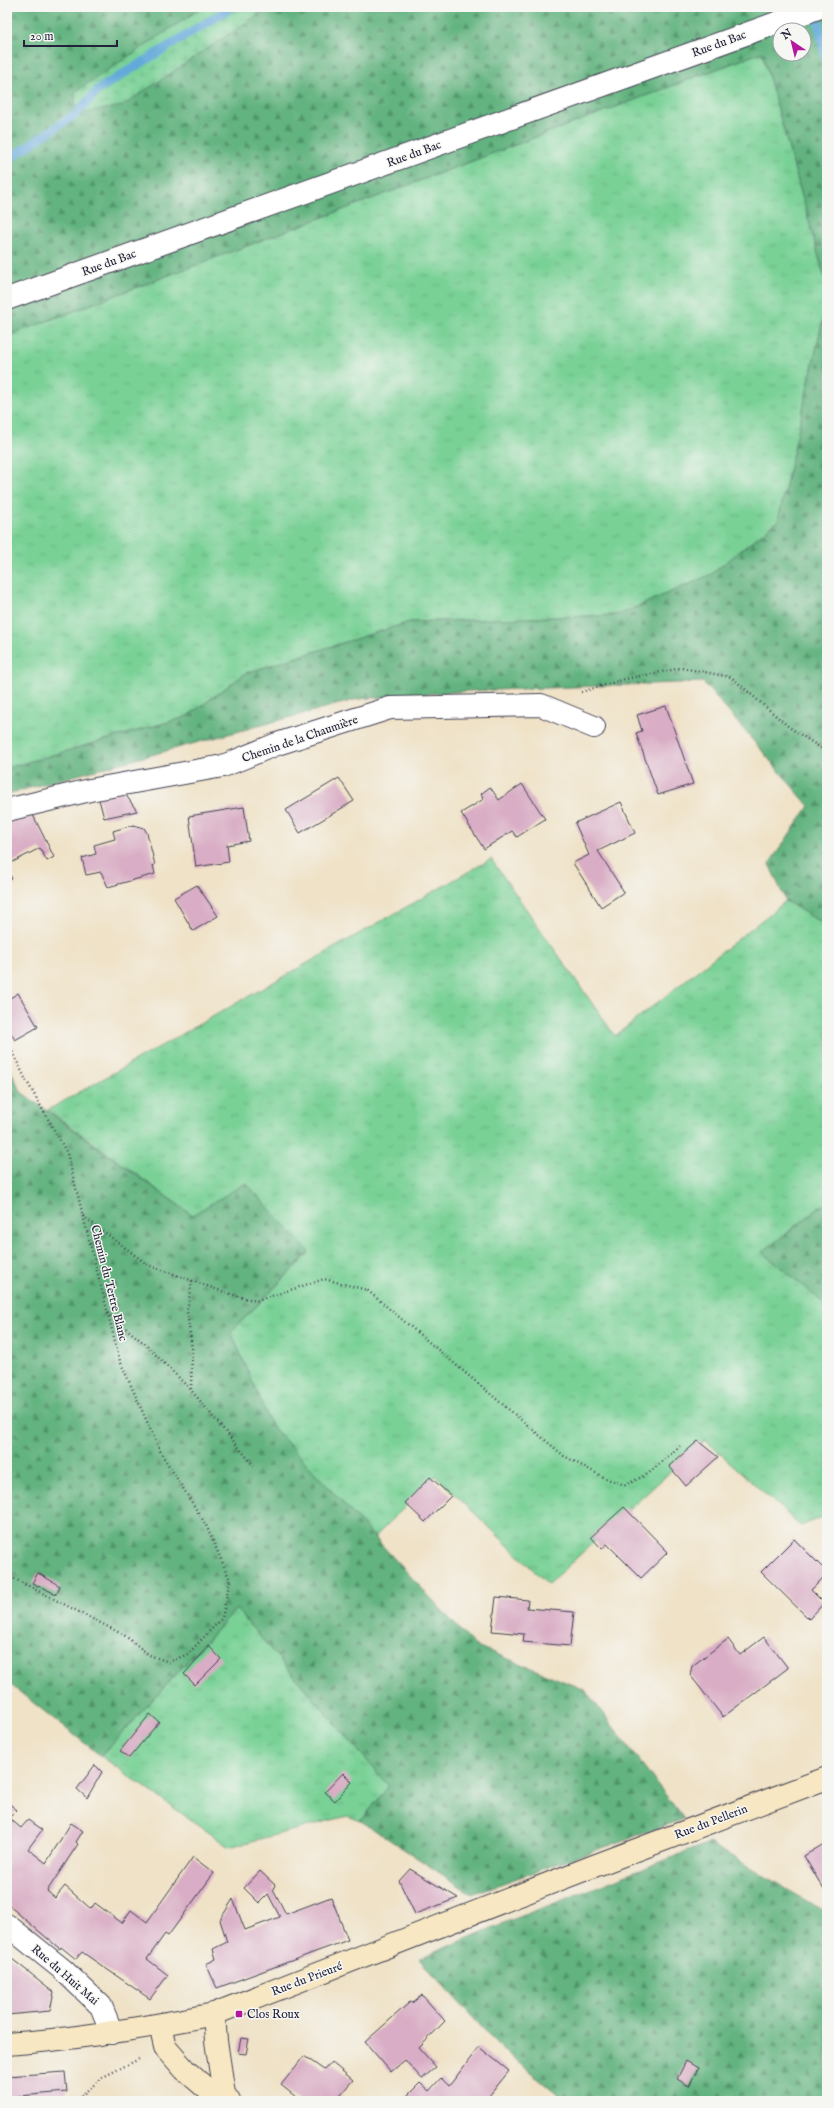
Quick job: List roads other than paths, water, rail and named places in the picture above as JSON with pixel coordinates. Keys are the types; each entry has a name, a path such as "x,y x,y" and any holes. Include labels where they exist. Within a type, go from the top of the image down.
{"main road":[{"name":"Rue du Pellerin","path":"594,1866 827,1778"},
{"name":"Rue du Prieuré","path":"7,2044 62,2040 112,2033 214,2014 594,1866"},
{"path":"214,2014 216,2041 224,2094 228,2101"},
{"path":"160,2025 165,2047 185,2070 221,2101"}],"street":[{"name":"Rue du Bac","path":"7,299 821,7"},
{"name":"Chemin de la Chaumière","path":"7,810 90,790 223,766 277,744 390,708 541,705 594,727"},
{"name":"Rue du Huit Mai","path":"7,1925 62,1969 101,2006 112,2033"}],"waterway":[{"path":"7,160 76,114 99,89 232,7"},
{"path":"815,8 827,64"}],"place":[{"name":"Clos Roux","path":"239,2014"}]}
